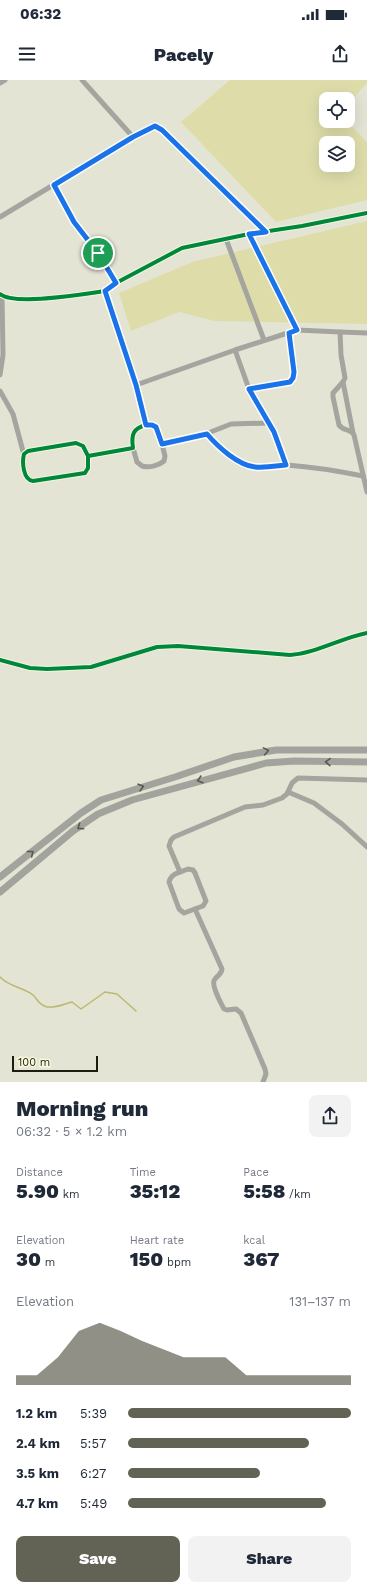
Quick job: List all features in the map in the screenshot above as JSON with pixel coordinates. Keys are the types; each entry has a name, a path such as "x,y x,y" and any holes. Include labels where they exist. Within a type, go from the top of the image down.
{"main road":[{"path":"0,877 81,813 101,800 234,757 276,750 367,750"},
{"path":"0,892 73,831 98,814 132,800 266,763 294,761 367,762"}],"street":[{"path":"0,83 5,80"},
{"path":"82,80 133,137"},
{"path":"0,217 133,137 155,126 162,130 266,232"},
{"path":"54,185 74,222 98,253 116,283"},
{"path":"0,375 3,355 1,295 12,299 23,300 105,291 116,283 182,248 249,234 302,226 367,213"},
{"path":"249,234 297,330"},
{"path":"226,239 264,340"},
{"path":"105,291 136,385 146,425"},
{"path":"136,385 264,340 297,330 367,333"},
{"path":"340,332 341,355 345,378 333,393 340,427 354,433"},
{"path":"249,389 286,383 293,378 295,368 289,333"},
{"path":"235,350 249,389 274,432 286,465"},
{"path":"343,382 367,492"},
{"path":"0,391 13,414 24,455 23,462 26,477 29,481 33,482 85,472 88,468 88,456 83,446 76,444 32,450 24,455"},
{"path":"162,444 207,434 231,424 269,423"},
{"path":"152,425 156,427 162,444 165,456 164,461 161,464 149,467 142,466 138,464 132,448 131,438 133,432 138,427 152,425"},
{"path":"207,434 222,450 248,465 259,467 286,465 363,476"},
{"path":"88,456 132,448"},
{"path":"0,660 30,668 47,669 91,667 157,647 178,646 282,655 299,654 317,650 345,638 367,633"},
{"path":"180,872 169,846 172,838 245,807 263,805 282,798 288,792 294,781 301,777 367,780"},
{"path":"288,792 314,804 342,824 367,847"},
{"path":"188,869 193,870 206,901 204,904 195,909 185,912 181,911 169,884 170,878 188,869"},
{"path":"195,909 222,969 221,974 214,980 213,985 224,1009 236,1009 241,1013 265,1069 266,1074 263,1082"}],"green space":[{"path":"230,80 367,80 367,83 355,96 355,92 319,92 319,128 353,128 367,142 367,200 276,222 181,122"},
{"path":"367,221 367,324 214,321 179,312 131,331 119,293 192,262"}],"waterway":[{"path":"0,977 8,983 29,992 40,1004 47,1007 72,1002 81,1009 105,992 117,994 136,1011"}],"cycle path":[{"path":"0,294 20,299 34,299 105,291 116,283 182,248 249,234 302,226 367,213"},
{"path":"88,456 88,468 85,473 33,481 30,480 25,474 23,461 24,454 28,451 76,443 83,446 88,456 133,448 132,439 134,433 138,428 146,425 136,385 105,291"},
{"path":"0,660 30,668 47,669 91,667 157,647 178,646 290,655 300,654 367,633"}],"route":[{"path":"155,126 162,130 266,232 249,234 297,330 289,333 295,368 294,376 290,382 249,389 274,432 286,465 252,467 222,450 207,434 162,444 158,428 152,425 146,425 136,385 105,291 116,283 98,253 74,222 54,185 133,137 155,126"}]}
